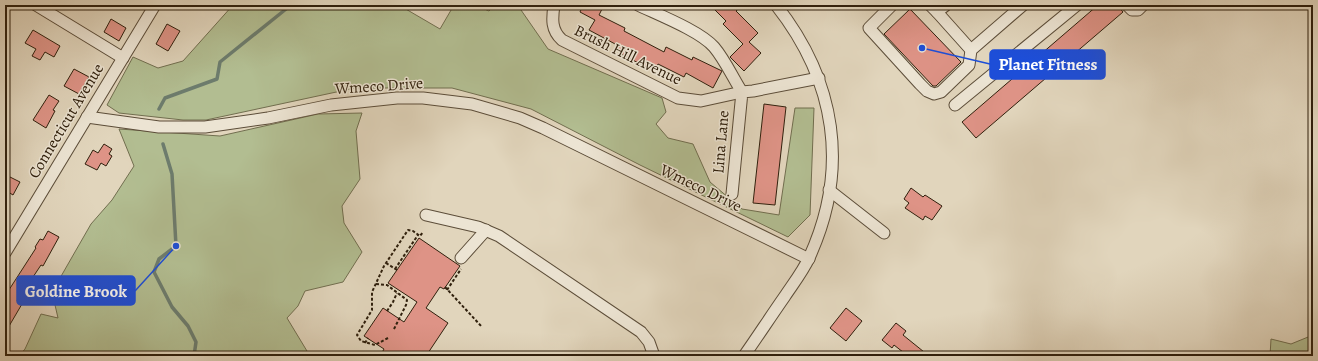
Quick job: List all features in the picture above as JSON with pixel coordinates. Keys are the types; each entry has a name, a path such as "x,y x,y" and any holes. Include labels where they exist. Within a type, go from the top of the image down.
{"street":[{"path":"36,5 123,58"},
{"name":"Connecticut Avenue","path":"5,253 155,5"},
{"name":"Brush Hill Avenue","path":"554,5 553,26 556,34 562,40 678,98 701,101 819,78"},
{"path":"638,5 708,41 717,50 742,92"},
{"path":"744,356 790,289 808,259 824,217 829,190 832,153 831,126 826,102 819,78 801,41 776,5"},
{"path":"892,5 869,28 927,90 934,94 941,92 969,65 971,50 1022,5"},
{"path":"956,105 1078,5"},
{"path":"1127,5 1132,10 1138,10 1143,5"},
{"path":"938,7 971,50"},
{"name":"Lina Lane","path":"732,194 742,92"},
{"name":"Wmeco Drive","path":"87,117 159,127 205,127 268,118 331,105 397,98 435,99 472,104 514,116 544,128 808,259"},
{"path":"829,190 884,233"},
{"path":"426,214 486,230 499,236 638,330 649,342 654,356"},
{"path":"461,263 486,230"}],"path":[{"path":"388,338 376,345 365,343 359,339 358,334 372,310 372,295 386,263 408,231 412,230 420,236 423,232"},
{"path":"386,263 396,270 418,234"},
{"path":"461,263 446,288 482,327"},
{"path":"376,284 387,285 406,298 407,301 394,329"},
{"path":"387,311 397,292"},
{"path":"365,343 368,338"}],"green space":[{"path":"233,5 404,5 404,8 440,29 454,5 475,5 489,11 495,5 523,5 521,10 548,49 662,98 666,112 656,124 668,138 693,144 710,182 742,209 779,215 795,108 814,108 810,215 788,237 640,165 531,109 452,88 355,88 206,120 183,120 119,113 107,105 133,57 158,68 183,61"},
{"path":"362,113 356,131 360,179 342,206 344,223 362,252 343,282 305,291 298,306 287,318 310,356 19,356 25,349 41,314 58,318 52,292 91,224 112,200 134,166 119,129 220,136 318,114"},
{"path":"1313,335 1313,356 1270,356 1271,339 1291,344"}],"building":[{"path":"583,5 604,5 599,15 625,28 624,31 664,52 666,47 692,60 693,57 722,71 713,88 686,73 684,77 658,64 656,68 648,64 646,67 621,54 623,52 615,47 617,45 589,30 595,20 580,12"},
{"path":"710,5 743,5 736,11 758,33 749,42 761,53 744,71 730,57 743,44 723,24 726,21"},
{"path":"1098,5 1117,5 1123,12 976,138 962,122"},
{"path":"910,9 961,62 936,86 933,86 884,34"},
{"path":"111,19 126,28 119,41 104,32"},
{"path":"167,24 180,31 168,51 156,44"},
{"path":"33,30 60,46 54,57 45,52 40,60 32,56 36,49 25,43"},
{"path":"74,69 89,77 79,94 64,86"},
{"path":"49,95 59,101 53,110 55,111 46,128 33,120"},
{"path":"764,104 786,107 775,205 753,203"},
{"path":"104,144 112,149 109,154 112,156 106,166 101,163 97,170 85,164 93,150 98,153"},
{"path":"10,177 20,182 13,195 5,190 5,185"},
{"path":"911,188 923,197 925,195 942,206 932,220 925,216 923,220 905,208 909,203 904,199"},
{"path":"48,231 59,237 43,266 41,265 31,280 29,280 17,301 22,304 5,333 5,296 36,248 35,247 40,239 43,240"},
{"path":"419,238 460,266 444,289 440,287 426,308 448,323 426,356 380,356 384,349 364,336 383,308 404,322 417,302 388,283"},
{"path":"846,308 862,321 846,341 830,328"},
{"path":"896,323 906,331 903,335 929,356 908,356 894,345 892,348 882,340"}],"waterway":[{"path":"159,109 165,98 217,79 220,62 291,5"},
{"path":"163,144 172,174 176,246 159,259 154,272 172,307 188,326 196,342 194,356"}],"place":[{"name":"Planet Fitness","path":"922,48"},
{"name":"Goldine Brook","path":"176,246"}]}
